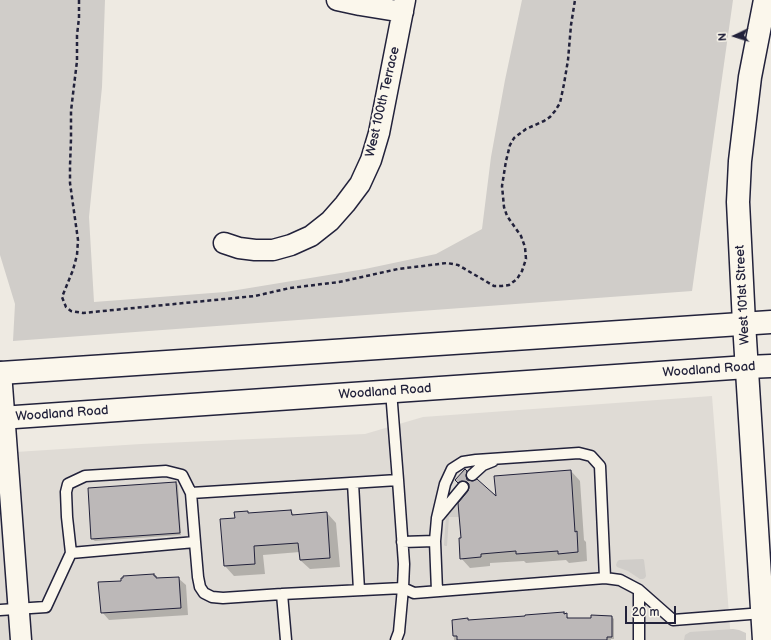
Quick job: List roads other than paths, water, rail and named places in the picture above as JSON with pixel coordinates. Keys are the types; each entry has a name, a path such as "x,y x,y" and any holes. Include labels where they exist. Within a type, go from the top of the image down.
{"main road":[{"name":"West 101st Street","path":"764,640 738,202 740,162 750,77 765,0"},
{"path":"1,372 771,322"},
{"name":"Woodland Road","path":"2,418 771,366"}],"street":[{"path":"337,0 360,5 404,6"},
{"name":"West 100th Terrace","path":"224,243 239,248 255,250 273,250 291,245 311,236 330,221 345,204 360,184 371,160 379,133 404,6"},
{"path":"1,372 9,609 21,640"}],"lane":[{"path":"391,391 404,564 399,632 396,640"},
{"path":"437,591 435,541 437,518 445,484 452,469 463,462 476,460 579,453 591,456 600,466 605,578"},
{"path":"472,475 483,465 502,458"},
{"path":"9,609 46,607 71,553 67,517 66,492 68,484 85,476 166,471 182,475 191,493 198,578 200,587 204,593 212,597 223,598 403,588 414,593 605,578 620,580 639,590 673,620 763,613"},
{"path":"191,493 398,480"},
{"path":"353,483 359,590"},
{"path":"437,518 463,487"},
{"path":"402,542 435,541"},
{"path":"71,553 194,542"},
{"path":"639,590 639,640"},
{"path":"282,594 286,640"}]}
